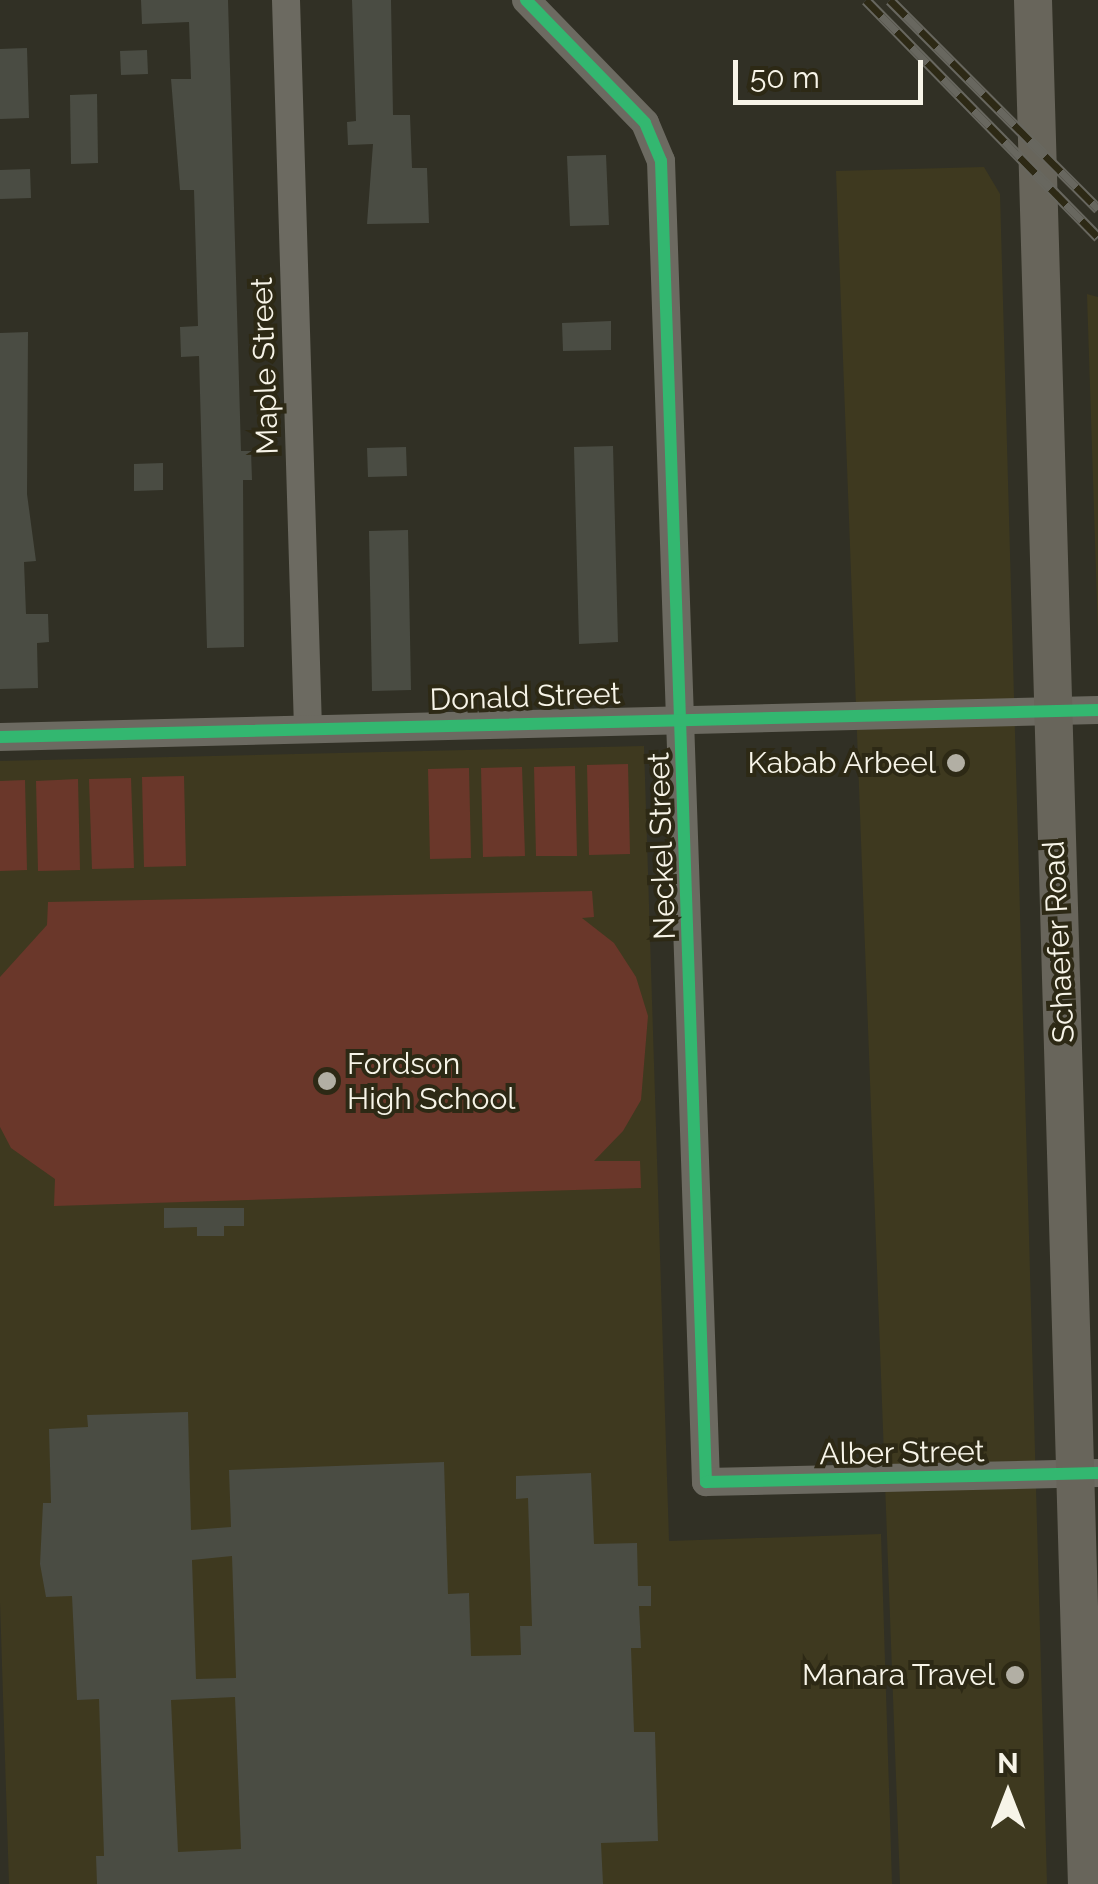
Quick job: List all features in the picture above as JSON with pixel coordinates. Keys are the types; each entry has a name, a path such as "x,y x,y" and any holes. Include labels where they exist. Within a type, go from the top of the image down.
{"main road":[{"name":"Schaefer Road","path":"1032,0 1051,711 1087,1473 1087,1884"}],"street":[{"name":"Maple Street","path":"286,0 308,729"},
{"name":"Neckel Street","path":"526,0 645,122 661,161 683,718 706,1482"},
{"name":"Donald Street","path":"0,737 1098,710"},
{"name":"Alber Street","path":"706,1482 1087,1473"}],"shaded area":[{"path":"984,167 1000,194 1047,1884 900,1884 836,171"},
{"path":"1087,294 1098,297 1098,633"},
{"name":"Fordson High School","path":"644,746 669,1541 881,1534 892,1884 9,1884 0,1602 0,761"},
{"path":"628,764 630,854 589,855 587,765"},
{"path":"575,766 577,856 536,856 534,767"},
{"path":"522,767 525,856 483,857 481,768"},
{"path":"469,768 471,858 430,859 428,769"},
{"path":"184,776 186,866 144,867 142,777"},
{"path":"131,778 134,868 92,869 89,779"},
{"path":"78,779 80,870 38,871 36,781"},
{"path":"25,780 27,870 0,871 0,781"},
{"path":"592,891 594,917 582,918 614,943 636,977 648,1016 641,1100 623,1131 594,1161 640,1161 641,1188 54,1206 55,1179 11,1148 0,1127 0,977 47,925 48,902"}],"building":[{"path":"141,0 228,0 241,451 251,451 252,480 243,480 244,647 207,648 199,356 181,357 180,327 198,326 194,190 180,190 171,79 191,79 189,22 142,24"},
{"path":"352,0 391,0 393,115 410,115 412,168 427,168 429,223 367,224 373,144 348,145 347,122 356,121"},
{"path":"27,48 29,118 0,119 0,49"},
{"path":"147,50 148,74 121,75 120,51"},
{"path":"97,94 98,163 71,164 70,95"},
{"path":"606,155 609,225 570,226 567,156"},
{"path":"30,169 31,198 0,199 0,170"},
{"path":"611,321 611,350 563,351 562,323"},
{"path":"28,332 27,494 36,561 24,562 26,614 48,614 49,642 37,643 38,688 0,689 0,333"},
{"path":"613,446 618,642 579,644 574,447"},
{"path":"406,447 407,476 368,477 367,448"},
{"path":"163,463 163,490 134,491 134,464"},
{"path":"408,530 411,690 372,691 369,531"},
{"path":"164,1208 244,1208 244,1226 224,1226 224,1236 197,1236 197,1227 164,1228"},
{"path":"188,1412 191,1530 231,1527 229,1470 444,1462 448,1594 469,1593 471,1656 521,1655 520,1626 532,1626 528,1498 516,1499 516,1476 591,1473 594,1544 637,1543 638,1586 651,1586 651,1606 639,1606 641,1648 631,1648 634,1732 655,1732 658,1841 601,1843 603,1884 97,1884 96,1856 104,1856 99,1699 77,1700 72,1596 46,1597 40,1564 43,1503 51,1503 49,1429 88,1427 87,1415","holes":["232,1556 236,1678 196,1679 192,1560","235,1697 241,1849 178,1852 171,1700"]}],"railway":[{"path":"866,0 1098,237"},
{"path":"890,0 1098,209"}],"cycle path":[{"path":"526,0 645,123 661,161 706,1482 1098,1473"},
{"path":"0,737 1098,710"}],"place":[{"name":"Kabab Arbeel","path":"956,763"},
{"name":"Fordson High School","path":"327,1081"},
{"name":"Manara Travel","path":"1015,1675"}]}
